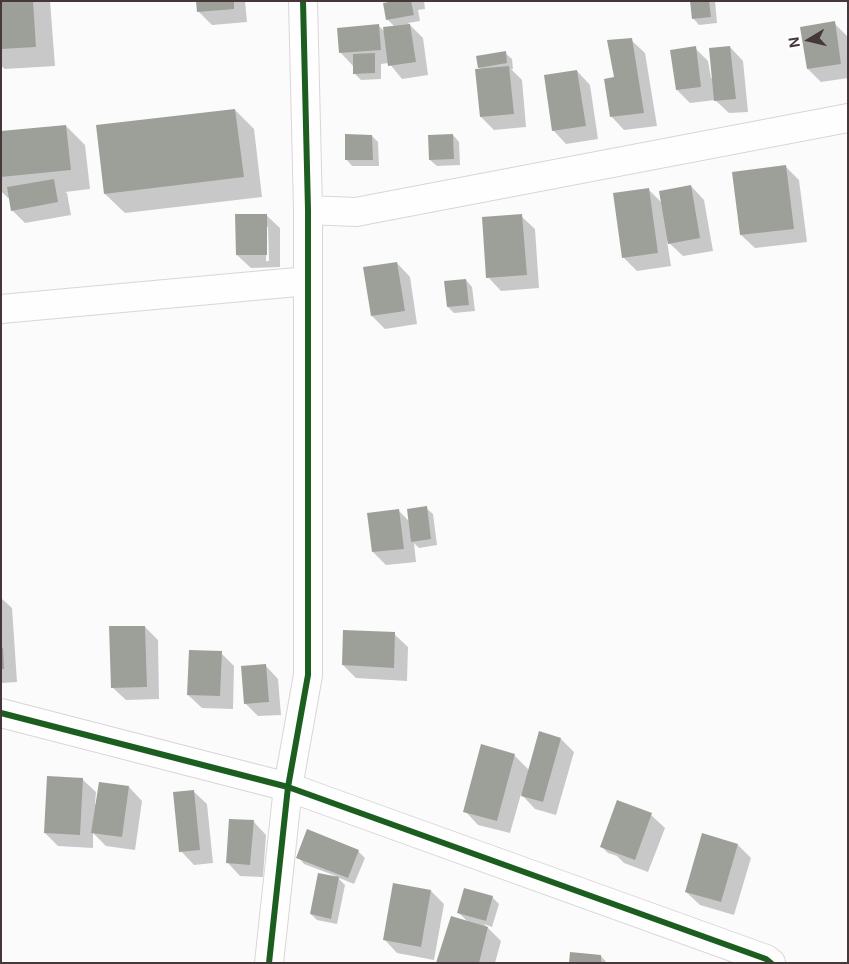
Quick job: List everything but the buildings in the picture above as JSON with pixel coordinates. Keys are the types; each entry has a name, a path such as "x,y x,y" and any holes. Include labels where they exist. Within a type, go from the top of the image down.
{"street":[{"path":"270,963 288,787 308,675 308,210 302,1"},
{"path":"308,210 356,212 848,118"},
{"path":"1,309 308,281"},
{"path":"1,713 288,787 757,956 771,963"}],"cycle path":[{"path":"269,963 288,787 308,675 308,210 303,1"},
{"path":"1,713 288,787 766,959 771,963"}]}
